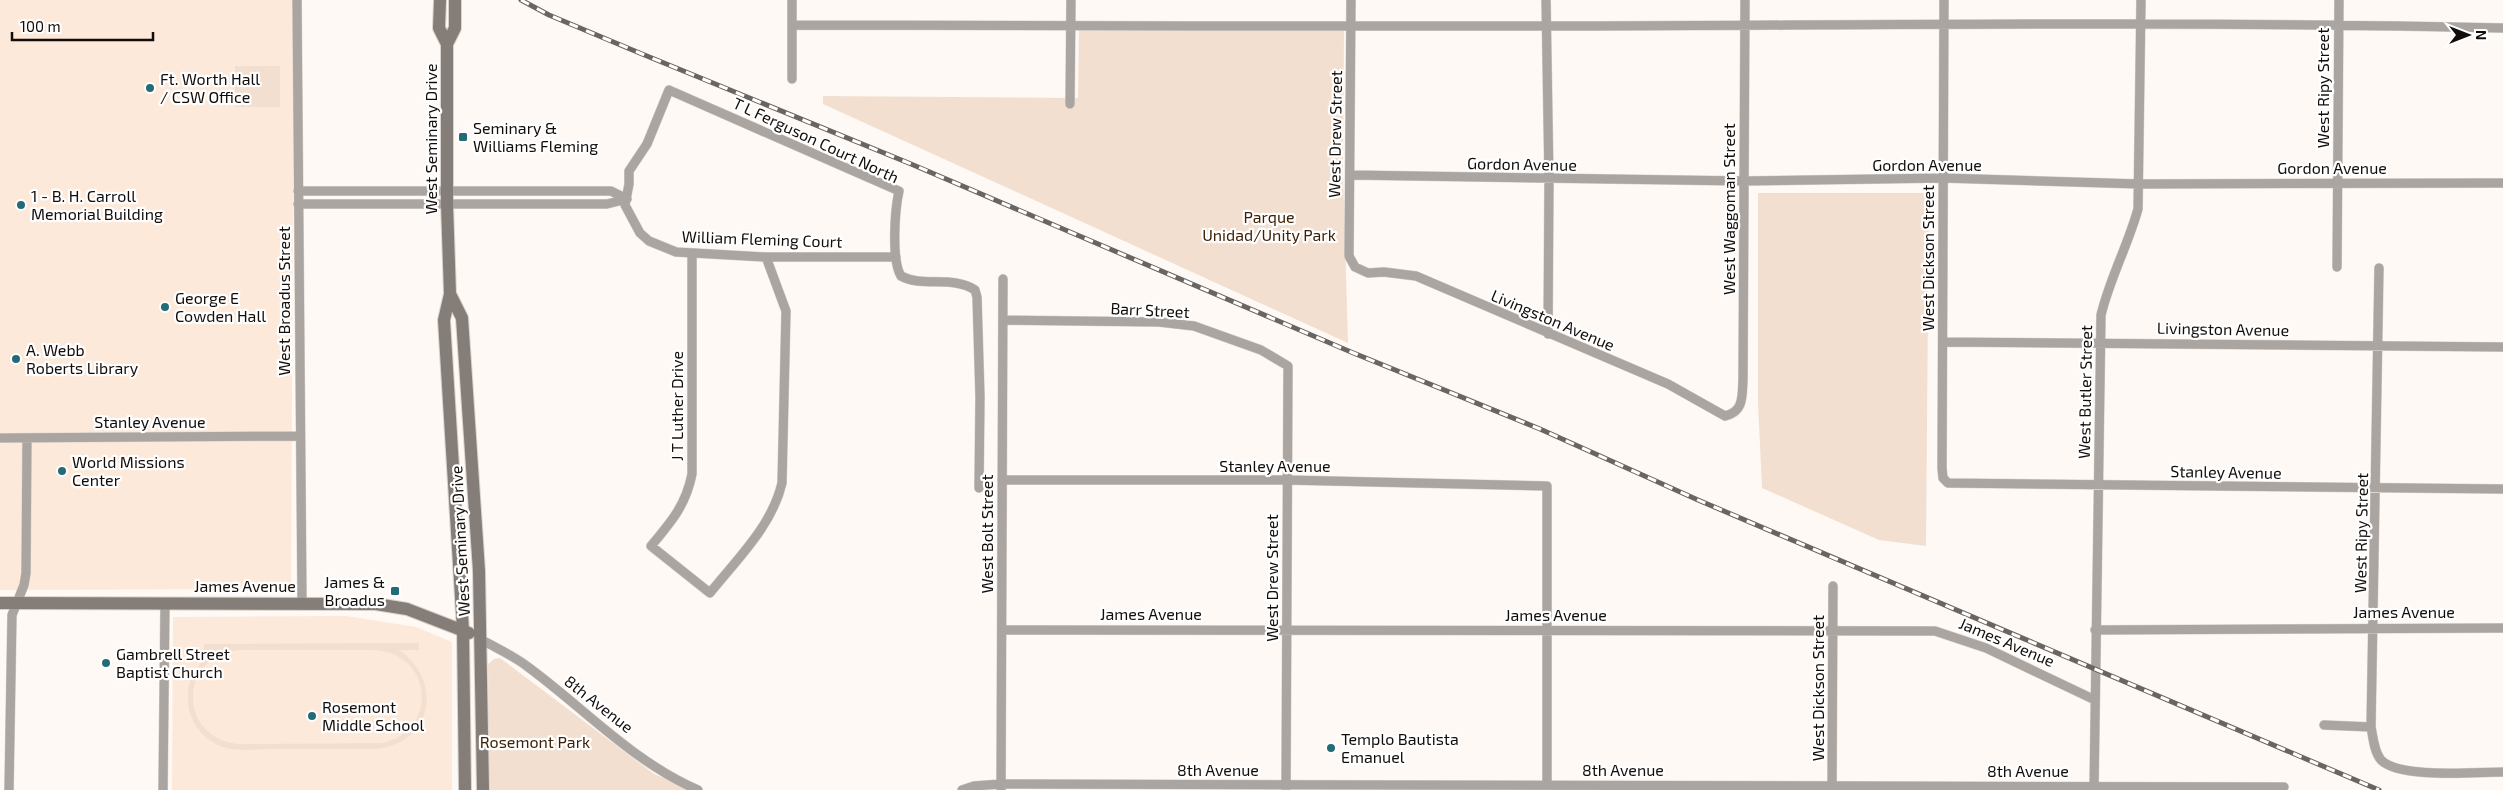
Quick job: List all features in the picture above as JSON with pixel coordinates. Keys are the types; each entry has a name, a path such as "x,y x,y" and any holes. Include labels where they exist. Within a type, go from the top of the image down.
{"main road":[{"name":"West Seminary Drive","path":"440,0 440,28 448,44"},
{"name":"West Seminary Drive","path":"455,0 455,28 448,44 447,204 450,294 444,320 463,630 465,790"},
{"name":"West Seminary Drive","path":"450,294 462,318 482,640 483,790"},
{"name":"James Avenue","path":"0,603 302,602 376,604 399,608 463,630 482,640"}],"street":[{"name":"West Broadus Street","path":"297,0 302,602"},
{"path":"792,0 792,79"},
{"path":"1070,104 1071,0"},
{"name":"West Drew Street","path":"1351,0 1351,174 1348,242 1349,256 1355,267"},
{"path":"1546,0 1549,180 1548,334"},
{"name":"West Waggoman Street","path":"1733,414 1741,406 1743,380 1745,0"},
{"name":"West Dickson Street","path":"1944,0 1942,468 1943,478 1948,483"},
{"name":"West Butler Street","path":"2094,788 2100,486 2099,343 2101,315 2106,294 2132,233 2138,209 2141,0"},
{"name":"West Ripy Street","path":"2337,267 2339,0"},
{"path":"792,25 1745,26 1944,23 2339,24 2503,28"},
{"name":"T L Ferguson Court North","path":"627,199 629,171 647,144 669,90 899,191 896,205 896,257 898,271 908,280 959,282 975,290 977,297 980,378 979,488"},
{"name":"Gordon Avenue","path":"1351,174 1549,180 1744,181 1943,178 2139,184 2503,183"},
{"path":"298,192 447,190 611,192 627,199"},
{"path":"513,191 513,204"},
{"path":"298,204 607,204 627,199"},
{"name":"William Fleming Court","path":"627,199 625,205 640,233 649,241 676,252 766,257 896,257"},
{"name":"J T Luther Drive","path":"692,253 692,474 681,509 651,546 710,593 769,517 778,498 782,483 786,311 766,257"},
{"name":"Livingston Avenue","path":"1355,267 1368,273 1384,272 1416,276 1676,388 1725,416 1733,414"},
{"name":"West Ripy Street","path":"2380,268 2371,727 2374,743 2380,758 2392,768 2413,772 2503,772"},
{"name":"West Bolt Street","path":"1001,787 1003,279"},
{"name":"Barr Street","path":"1003,320 1159,322 1194,326 1260,350 1288,366"},
{"name":"Livingston Avenue","path":"1942,342 2503,347"},
{"name":"West Drew Street","path":"1286,787 1288,366"},
{"name":"Stanley Avenue","path":"0,438 300,436"},
{"path":"10,790 10,643 12,615 24,585 26,574 26,438"},
{"name":"Stanley Avenue","path":"1002,480 1287,480 1547,486 1547,631"},
{"name":"Stanley Avenue","path":"1948,483 2503,489"},
{"name":"West Dickson Street","path":"1832,788 1833,586"},
{"path":"163,790 165,603"},
{"name":"James Avenue","path":"2096,630 2503,628"},
{"name":"James Avenue","path":"1002,630 1833,630 1935,632 1959,637 2095,700"},
{"path":"1547,631 1548,788"},
{"name":"8th Avenue","path":"482,640 528,667 582,712 651,764 698,790"},
{"path":"2324,725 2371,727"},
{"name":"8th Avenue","path":"962,790 974,786 1548,788 2284,787"}],"shaded area":[{"path":"0,0 294,0 291,589 0,590"},
{"name":"Rosemont Middle School","path":"346,616 416,627 452,642 452,790 172,790 173,617"}],"green space":[{"name":"Parque Unidad/Unity Park","path":"1079,30 1344,31 1343,171 1348,343 823,104 823,96 1078,98"},
{"path":"235,66 280,66 280,107 235,107"},
{"path":"1758,193 1929,193 1926,546 1879,540 1762,488 1758,403"},
{"path":"419,643 419,650 399,650 413,663 422,678 426,694 426,709 420,724 410,736 395,745 375,749 229,749 216,744 203,735 194,723 189,709 188,693 191,678 204,660 216,651 204,650 204,644","holes":["239,650 375,650 394,655 409,664 418,678 422,693 420,709 414,724 401,735 383,743 240,744 220,739 205,728 196,714 193,698 196,681 204,667 219,656"]},
{"name":"Rosemont Park","path":"500,658 654,774 692,790 489,790 488,664 494,659"}],"railway":[{"path":"521,0 549,15 911,164 1351,352 1540,429 1698,500 2379,790"}],"place":[{"name":"Ft. Worth Hall / CSW Office","path":"150,88"},
{"name":"Seminary & Williams Fleming","path":"463,137"},
{"name":"1 - B. H. Carroll Memorial Building","path":"21,205"},
{"name":"George E Cowden Hall","path":"165,307"},
{"name":"A. Webb Roberts Library","path":"16,359"},
{"name":"World Missions Center","path":"62,471"},
{"name":"James & Broadus","path":"395,591"},
{"name":"Gambrell Street Baptist Church","path":"106,663"},
{"name":"Rosemont Middle School","path":"312,716"},
{"name":"Templo Bautista Emanuel","path":"1331,748"}]}
